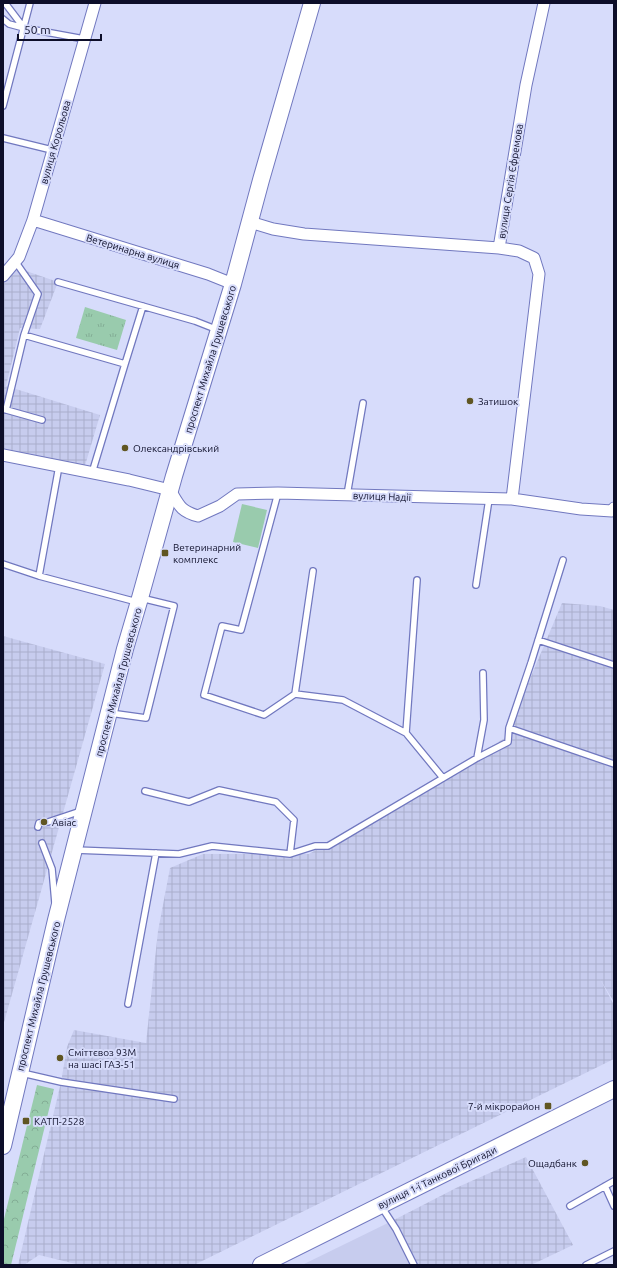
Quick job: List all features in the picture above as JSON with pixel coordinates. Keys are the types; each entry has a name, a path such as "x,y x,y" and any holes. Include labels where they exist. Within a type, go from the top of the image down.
{"street":[{"name":"вулиця Корольова","path":"3,276 19,257 33,220 95,3"},
{"name":"проспект Михайла Грушевського","path":"3,1146 56,920 85,810 108,712 170,490 233,284 312,3"},
{"name":"вулиця Сергія Єфремова","path":"512,499 539,274 534,258 518,250 499,248 526,85 544,3"},
{"name":"Ветеринарна вулиця","path":"33,220 208,274 233,284"},
{"path":"250,222 273,229 304,234 499,248"},
{"path":"3,455 129,480 170,490"},
{"name":"вулиця Надії","path":"170,490 182,509 188,514 198,516 220,506 237,494 278,493 512,499 581,509 613,510"},
{"name":"вулиця 1-ї Танкової Бригади","path":"261,1265 614,1089"}],"lane":[{"path":"5,3 24,28"},
{"path":"3,106 30,3"},
{"path":"3,19 9,24 24,28 84,39"},
{"path":"3,138 52,150"},
{"path":"15,261 38,294 24,335 4,409 42,420"},
{"path":"58,282 195,321 219,330"},
{"path":"92,473 143,306"},
{"path":"24,335 125,364"},
{"path":"347,495 363,403"},
{"path":"39,576 59,466"},
{"path":"278,493 241,630 222,626 204,695 264,716 296,694 343,700 406,733 443,778"},
{"path":"476,585 489,499"},
{"path":"75,850 179,854 212,846 290,854 315,846 328,846 477,758 508,742 509,728 563,560"},
{"path":"3,564 39,576 140,600 174,606 146,718 108,712"},
{"path":"296,694 313,571"},
{"path":"406,733 417,580"},
{"path":"538,640 614,665"},
{"path":"477,758 484,720 483,673"},
{"path":"509,728 614,764"},
{"path":"145,791 189,802 219,790 276,802 294,820 290,854"},
{"path":"38,827 39,823 85,810"},
{"path":"42,844 52,869 56,920"},
{"path":"128,1004 156,853"},
{"path":"20,1072 61,1082 174,1099"},
{"path":"570,1206 614,1181"},
{"path":"605,1186 614,1206"},
{"path":"380,1205 396,1229 414,1265"},
{"path":"586,1265 614,1251"}],"shaded area":[{"path":"3,263 58,282 40,329 20,328 6,386 100,415 84,469 3,452"},
{"path":"562,603 600,606 614,610 614,1002 600,979 614,1005 614,1059 194,1265 80,1265 39,1255 24,1265 18,1265 61,1082 67,1047 74,1030 146,1043 158,931 170,868 203,854 309,854 505,738"},
{"path":"3,636 105,664 3,1026"},
{"path":"526,1157 573,1245 531,1265 413,1265 392,1221 458,1187"},
{"path":"392,1221 413,1265 302,1265"}],"green space":[{"path":"85,307 126,320 117,350 76,338"},
{"path":"242,504 267,510 258,548 233,542"},
{"path":"37,1085 54,1089 11,1265 3,1265 3,1223"}],"place":[{"name":"Затишок","path":"470,401"},
{"name":"Олександрівський","path":"125,448"},
{"name":"Ветеринарний комплекс","path":"165,553"},
{"name":"Авіас","path":"44,822"},
{"name":"Сміттєвоз 93М на шасі ГАЗ-51","path":"60,1058"},
{"name":"7-й мікрорайон","path":"548,1106"},
{"name":"КАТП-2528","path":"26,1121"},
{"name":"Ощадбанк","path":"585,1163"}]}
